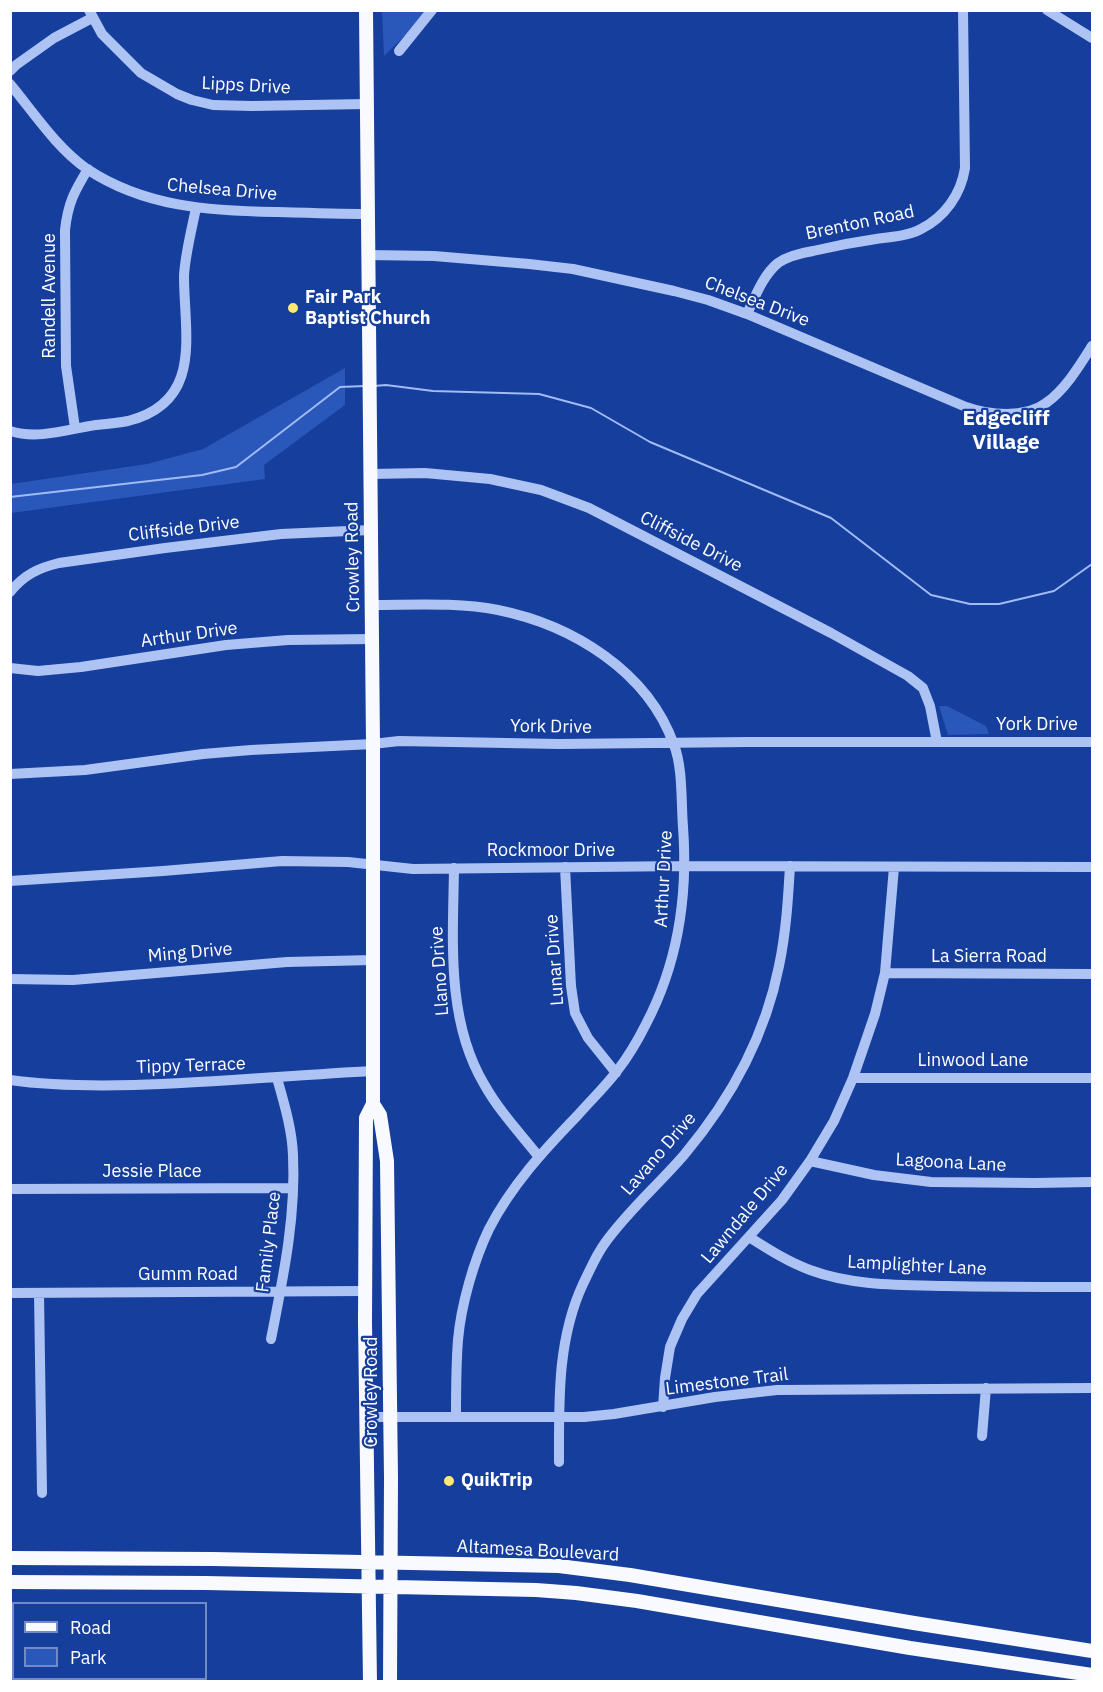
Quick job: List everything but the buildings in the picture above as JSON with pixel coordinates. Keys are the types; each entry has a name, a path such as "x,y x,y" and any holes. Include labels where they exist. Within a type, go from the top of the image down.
{"main road":[{"name":"Crowley Road","path":"366,10 373,744 373,1104 366,1118 365,1291 370,1682"},
{"name":"Crowley Road","path":"373,1104 381,1115 387,1161 390,1682"},
{"name":"Altamesa Boulevard","path":"10,1558 559,1566 630,1575 1092,1651"},
{"path":"186,1583 194,1559"},
{"path":"581,1593 585,1569"},
{"path":"10,1582 369,1586 581,1593 636,1600 910,1648 1092,1675"},
{"path":"910,1648 914,1623"}],"street":[{"path":"399,51 432,10"},
{"name":"Brenton Road","path":"747,314 766,277 773,268 786,259 835,245 920,230 938,219 948,207 963,182 965,168 963,10"},
{"path":"1047,10 1092,38"},
{"name":"Lipps Drive","path":"90,14 102,34 141,73 192,100 213,105 252,106 367,104"},
{"path":"10,71 90,14"},
{"name":"Chelsea Drive","path":"10,84 56,141 88,169 134,193 154,200 196,208 255,212 368,214"},
{"name":"Randell Avenue","path":"75,428 66,366 65,230 67,211 74,191 88,169"},
{"path":"10,431 40,435 128,421 159,407 173,394 185,365 188,336 184,273 196,208"},
{"name":"Chelsea Drive","path":"368,255 434,256 573,269 685,294 747,314 966,407 989,414 1010,414 1043,406 1063,386 1092,346"},
{"name":"Cliffside Drive","path":"370,474 425,473 490,479 541,490 589,508 831,633 908,676 923,688 930,706 937,742"},
{"name":"Cliffside Drive","path":"10,592 29,574 59,563 270,536 371,530"},
{"name":"Arthur Drive","path":"372,605 474,607 514,614 579,639 632,679 650,700 663,720 674,744 679,771 684,867 681,923 672,964 647,1023 616,1073 539,1157 513,1191 490,1228 469,1284 458,1339 456,1417"},
{"name":"Arthur Drive","path":"10,668 38,671 226,645 288,639 372,639"},
{"name":"York Drive","path":"10,774 85,770 203,754 399,741 559,744 1092,742"},
{"name":"Rockmoor Drive","path":"10,881 282,861 348,862 413,869 1092,867"},
{"name":"Lunar Drive","path":"565,867 570,986 575,1013 588,1038 616,1073"},
{"name":"Lavano Drive","path":"559,1462 559,1395 563,1345 582,1286 603,1246 706,1128 732,1089 751,1054 772,997 780,966 788,910 790,867"},
{"name":"Lawndale Drive","path":"663,1407 670,1347 682,1319 697,1294 782,1200 810,1161 834,1121 853,1078 875,1014 885,973 894,867"},
{"name":"Llano Drive","path":"454,868 455,984 461,1025 472,1061 483,1082 501,1111 539,1157"},
{"name":"Ming Drive","path":"10,979 74,980 287,962 373,960"},
{"name":"La Sierra Road","path":"885,973 1092,974"},
{"name":"Tippy Terrace","path":"10,1080 54,1085 190,1084 373,1071"},
{"name":"Family Place","path":"271,1339 291,1225 293,1188 293,1153 277,1078"},
{"name":"Linwood Lane","path":"853,1078 1092,1078"},
{"name":"Lagoona Lane","path":"810,1161 874,1175 930,1182 1092,1182"},
{"name":"Jessie Place","path":"10,1189 293,1188"},
{"name":"Lamplighter Lane","path":"749,1237 807,1269 865,1282 900,1285 1092,1287"},
{"name":"Gumm Road","path":"10,1293 365,1291"},
{"path":"39,1293 42,1493"},
{"path":"982,1436 986,1388"},
{"name":"Limestone Trail","path":"367,1417 559,1418 614,1414 715,1397 777,1390 1092,1388"}],"green space":[{"path":"382,10 430,11 384,56"},
{"path":"345,368 345,405 264,465 265,479 11,513 11,484 147,464 203,449"},
{"path":"939,706 947,706 986,726 989,734 948,735"}],"waterway":[{"path":"374,386 386,385 433,391 539,394 591,408 650,442 831,518 931,595 970,604 999,604 1054,591 1092,564"},
{"path":"10,497 202,475 236,467 340,387 365,386"}],"place":[{"name":"Fair Park Baptist Church","path":"293,308"},
{"name":"QuikTrip","path":"449,1481"}],"district":[{"name":"Edgecliff Village","path":"1006,431"}]}
